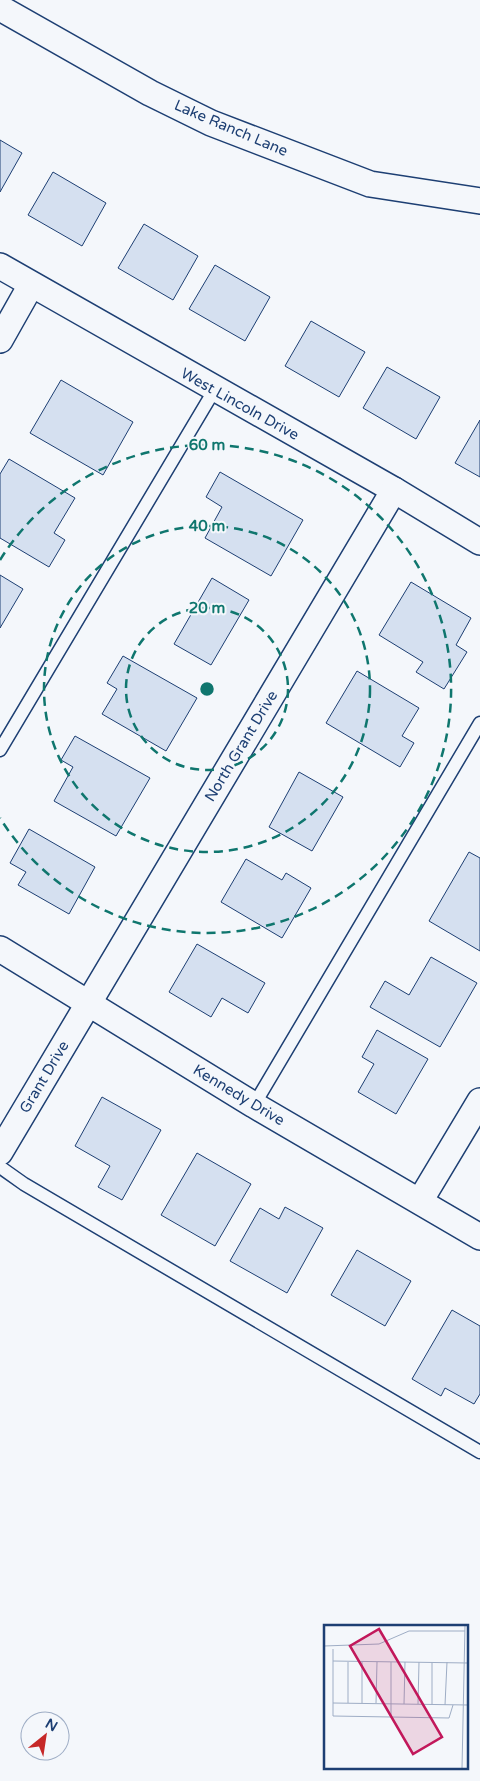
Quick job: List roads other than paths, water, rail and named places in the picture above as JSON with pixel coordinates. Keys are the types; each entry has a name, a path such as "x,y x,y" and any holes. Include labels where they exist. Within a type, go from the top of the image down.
{"street":[{"name":"Lake Ranch Lane","path":"0,8 150,92 211,123 370,184 480,201"},
{"name":"West Lincoln Drive","path":"0,266 394,490 480,542"},
{"path":"0,340 31,285"},
{"name":"North Grant Drive","path":"89,1002 394,490"},
{"name":"Kennedy Drive","path":"0,949 254,1104 480,1237"},
{"name":"Grant Drive","path":"0,1152 89,1002"},
{"path":"420,1201 480,1101"}],"lane":[{"path":"0,750 215,389"},
{"path":"254,1104 480,723"},
{"path":"0,1167 32,1189 480,1452"}]}
